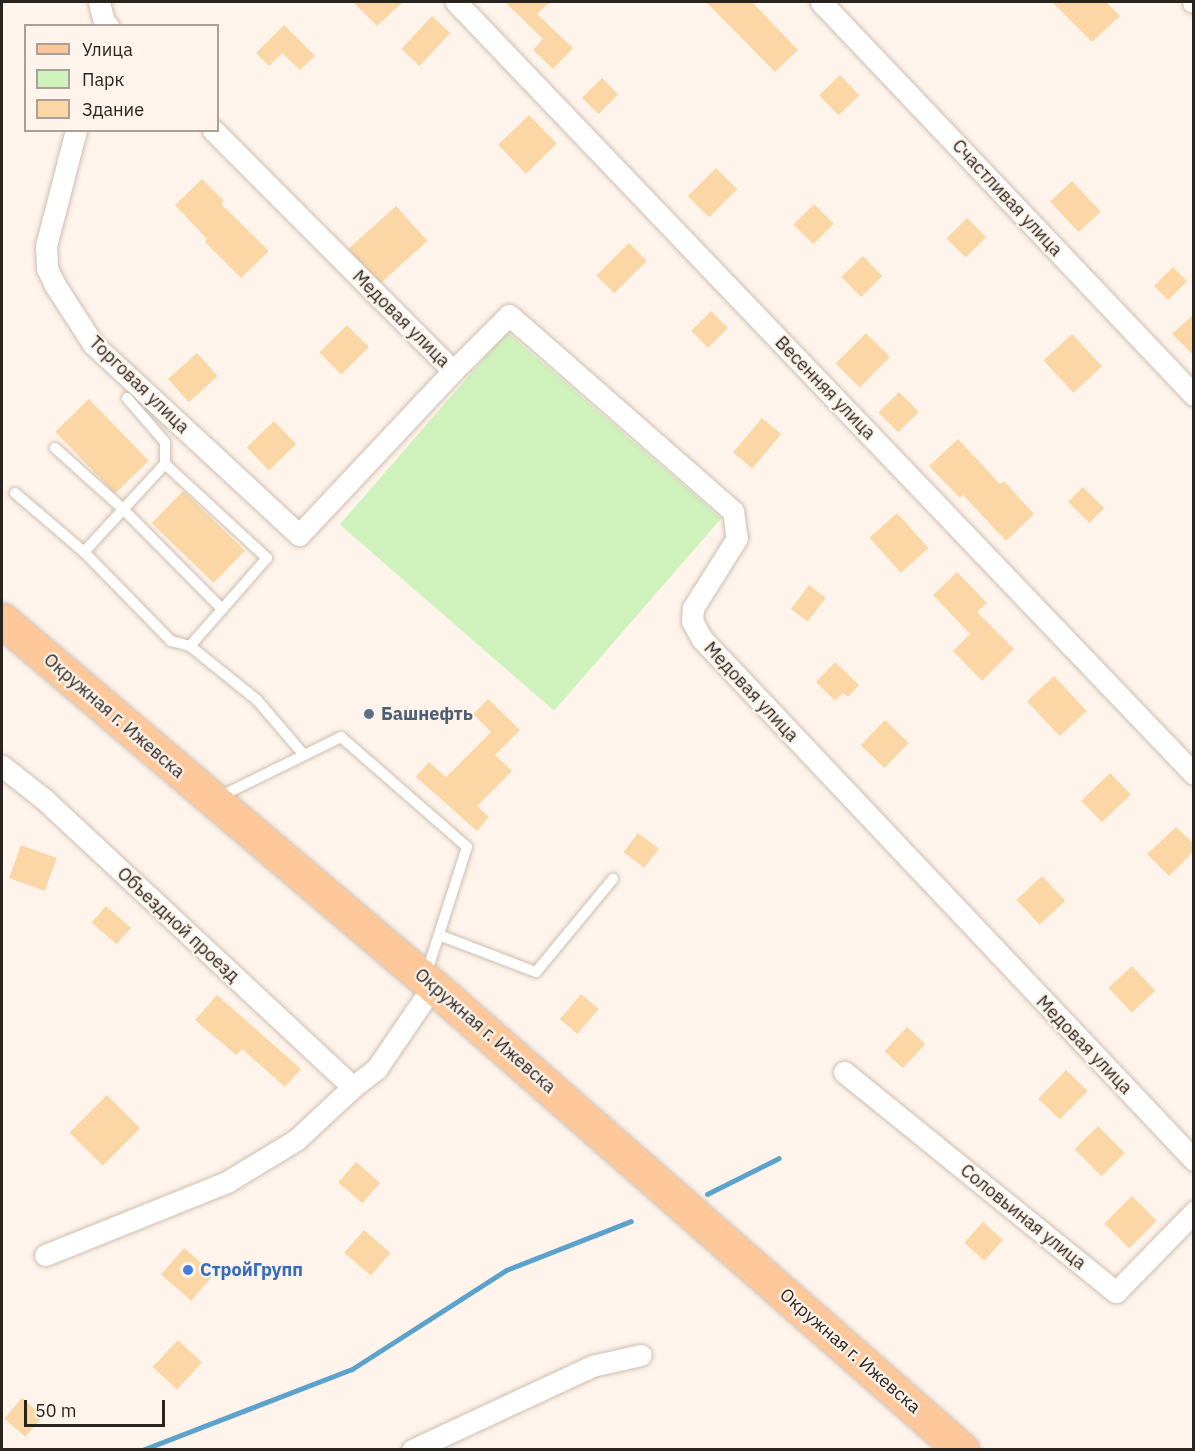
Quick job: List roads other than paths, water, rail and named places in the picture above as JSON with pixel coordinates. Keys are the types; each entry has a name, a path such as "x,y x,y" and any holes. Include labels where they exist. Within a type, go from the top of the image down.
{"main road":[{"name":"Окружная г. Ижевска","path":"2,620 429,982 962,1449"}],"street":[{"name":"Весенняя улица","path":"456,2 1194,774"},
{"name":"Счастливая улица","path":"821,2 1194,394"},
{"name":"Торговая улица","path":"75,132 46,246 46,268 55,285 93,344 299,535 453,371"},
{"name":"Медовая улица","path":"215,132 453,371 509,315 733,511 737,538 693,608 693,621 702,639 1194,1160"},
{"name":"Объездной проезд","path":"2,766 44,799 353,1087"},
{"path":"45,1255 227,1182 296,1140 377,1068 429,982"},
{"name":"Соловьиная улица","path":"844,1072 1116,1292 1194,1212"},
{"path":"412,1449 592,1366 641,1354"}],"lane":[{"path":"84,552 165,464 165,442 127,398"},
{"path":"55,448 123,509 222,609"},
{"path":"165,464 267,558 190,646"},
{"path":"15,493 84,552 171,640 190,646 257,700 304,755"},
{"path":"212,800 341,737 467,847 439,934 429,982"},
{"path":"439,934 536,972 613,879"}],"waterway":[{"path":"707,1194 779,1158"},
{"path":"142,1450 352,1369 506,1270 631,1221"}],"place":[{"name":"Башнефть","path":"369,714"},
{"name":"СтройГрупп","path":"188,1270"}]}
